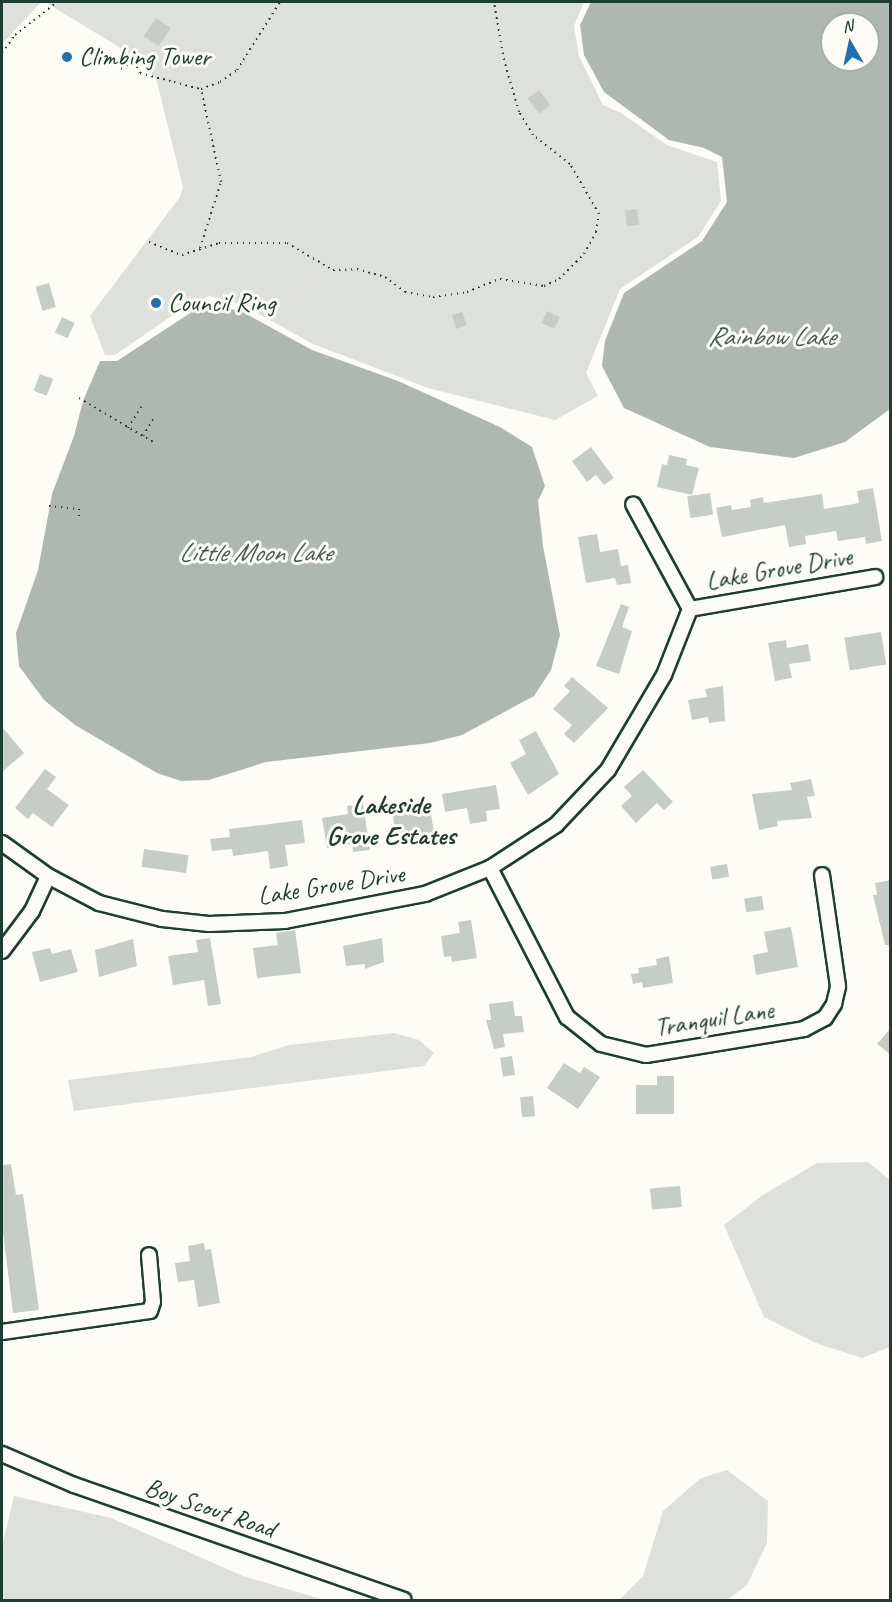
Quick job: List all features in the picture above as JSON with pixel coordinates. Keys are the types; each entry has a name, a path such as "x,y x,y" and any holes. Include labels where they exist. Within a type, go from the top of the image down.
{"street":[{"name":"Lake Grove Drive","path":"2,843 48,876 99,903 162,919 209,924 285,921 425,894 490,868 556,825 608,770 664,675 690,609 633,504"},
{"name":"Lake Grove Drive","path":"690,609 875,577"},
{"name":"Tranquil Lane","path":"490,868 567,1017 601,1044 646,1055 804,1029 825,1018 834,1004 838,986 822,875"},
{"path":"2,951 32,911 48,876"},
{"path":"2,1332 150,1311 153,1302 149,1255"},
{"name":"Boy Scout Road","path":"3,1458 84,1489 405,1600"}],"path":[{"path":"2,52 15,35 57,2"},
{"path":"121,69 134,61 140,73 201,89 237,70 280,2"},
{"path":"149,243 182,255 219,243 287,243 333,270 357,268 385,277 405,292 433,297 468,292 500,279 544,286 559,279 584,254 596,232 599,214 570,164 533,135 519,112 504,60 494,2"},
{"path":"200,249 221,182 201,89"},
{"path":"79,398 153,442"},
{"path":"128,428 141,407"},
{"path":"143,436 155,416"},
{"path":"49,506 79,509 79,517"}],"shaded area":[{"path":"2,2 41,2 2,44"},
{"path":"45,2 584,2 574,26 579,56 603,105 621,113 667,145 717,162 721,201 698,237 620,289 586,373 598,396 555,420 428,388 313,344 243,305 209,296 170,317 115,355 105,355 90,316 180,197 183,187 156,78 132,55"},
{"path":"394,1033 419,1040 434,1053 424,1066 74,1111 68,1080 251,1057 289,1045"},
{"path":"868,1162 890,1180 890,1347 862,1358 816,1343 764,1317 724,1225 763,1195 817,1163"},
{"path":"727,1470 768,1501 767,1543 747,1585 727,1600 619,1600 643,1576 663,1511 701,1478"},
{"path":"14,1496 111,1518 243,1576 324,1600 2,1600 2,1547"}],"water":[{"name":"Rainbow Lake","path":"591,2 890,2 890,409 845,442 794,458 710,447 624,408 602,366 605,341 624,293 702,241 727,202 722,157 704,148 669,140 604,92 584,55 580,25"},
{"name":"Little Moon Lake","path":"204,304 241,311 312,350 398,381 500,427 532,447 545,486 538,501 543,546 560,635 551,670 534,696 462,735 430,743 266,762 209,780 181,781 157,773 75,725 44,700 19,666 16,633 38,570 52,494 74,436 83,401 100,361 117,361"}],"building":[{"path":"156,18 171,28 159,46 144,36"},
{"path":"539,90 550,105 539,114 528,98"},
{"path":"637,209 639,225 627,226 625,210"},
{"path":"49,283 56,307 42,311 36,287"},
{"path":"547,311 560,317 554,329 542,323"},
{"path":"462,312 467,325 456,329 452,315"},
{"path":"62,317 75,323 68,338 55,332"},
{"path":"40,374 53,379 47,396 34,391"},
{"path":"591,447 614,478 604,485 596,475 587,482 572,461"},
{"path":"669,455 687,459 686,465 699,468 692,495 657,487 662,464 667,465"},
{"path":"873,488 882,541 866,544 865,537 838,541 836,531 805,536 806,544 789,547 785,525 722,537 716,508 731,505 732,510 751,507 750,500 763,497 764,503 822,494 824,509 859,503 857,491"},
{"path":"710,493 713,515 690,518 687,496"},
{"path":"597,534 600,552 618,549 621,566 628,565 631,583 617,585 615,578 586,583 578,537"},
{"path":"621,604 629,607 622,627 632,631 619,674 596,666"},
{"path":"881,632 886,665 850,670 844,638"},
{"path":"786,640 787,648 808,644 811,661 789,664 792,678 775,681 768,643"},
{"path":"572,677 608,708 574,743 564,734 572,725 553,709 570,691 564,686"},
{"path":"723,686 725,721 709,723 708,717 692,720 688,700 707,697 705,689"},
{"path":"2,727 24,753 2,772"},
{"path":"536,731 559,774 528,795 510,763 526,754 519,740"},
{"path":"45,769 56,777 47,789 69,805 52,827 33,813 28,819 15,808"},
{"path":"643,770 673,802 664,810 657,803 636,823 621,806 632,796 624,787"},
{"path":"811,779 815,796 807,797 812,818 777,821 778,826 759,830 752,794 792,790 790,783"},
{"path":"496,785 500,809 486,811 487,821 470,824 467,808 445,812 442,794"},
{"path":"363,804 370,850 353,852 352,844 327,848 322,818 348,814 347,806"},
{"path":"430,808 435,841 398,847 392,814"},
{"path":"302,820 305,843 285,845 288,866 270,869 268,851 233,856 232,849 212,851 210,839 230,837 229,829"},
{"path":"144,849 189,855 186,873 141,867"},
{"path":"727,864 729,877 712,879 710,867"},
{"path":"891,880 891,945 885,945 873,895 877,895 875,883"},
{"path":"762,896 764,910 746,912 744,899"},
{"path":"471,920 477,958 452,962 451,956 444,957 441,936 460,933 458,922"},
{"path":"791,927 798,967 756,975 753,955 768,952 764,932"},
{"path":"295,930 301,973 257,978 253,948 278,945 276,933"},
{"path":"210,938 221,1004 208,1006 204,980 173,985 168,956 198,952 196,940"},
{"path":"382,938 384,962 365,969 365,964 346,966 343,946"},
{"path":"133,939 137,966 99,977 95,950"},
{"path":"50,948 52,954 71,949 78,972 40,982 32,952"},
{"path":"669,956 673,983 643,988 642,982 633,984 631,974 639,973 638,968 657,965 656,959"},
{"path":"513,1001 515,1016 522,1016 524,1032 503,1034 505,1047 494,1049 486,1020 491,1020 489,1004"},
{"path":"891,1028 891,1055 877,1044"},
{"path":"512,1056 515,1075 503,1077 500,1058"},
{"path":"564,1063 580,1073 584,1067 600,1077 578,1109 547,1088"},
{"path":"657,1076 674,1076 674,1114 636,1114 636,1085 657,1085"},
{"path":"533,1096 535,1116 522,1117 520,1097"},
{"path":"11,1164 16,1195 23,1194 39,1310 13,1313 2,1224 2,1165"},
{"path":"680,1186 682,1207 652,1210 650,1189"},
{"path":"204,1243 205,1250 211,1249 220,1303 198,1307 194,1280 178,1282 175,1263 190,1261 188,1246"}],"place":[{"name":"Climbing Tower","path":"67,57"},
{"name":"Council Ring","path":"156,303"}],"district":[{"name":"Lakeside Grove Estates","path":"391,820"}]}
